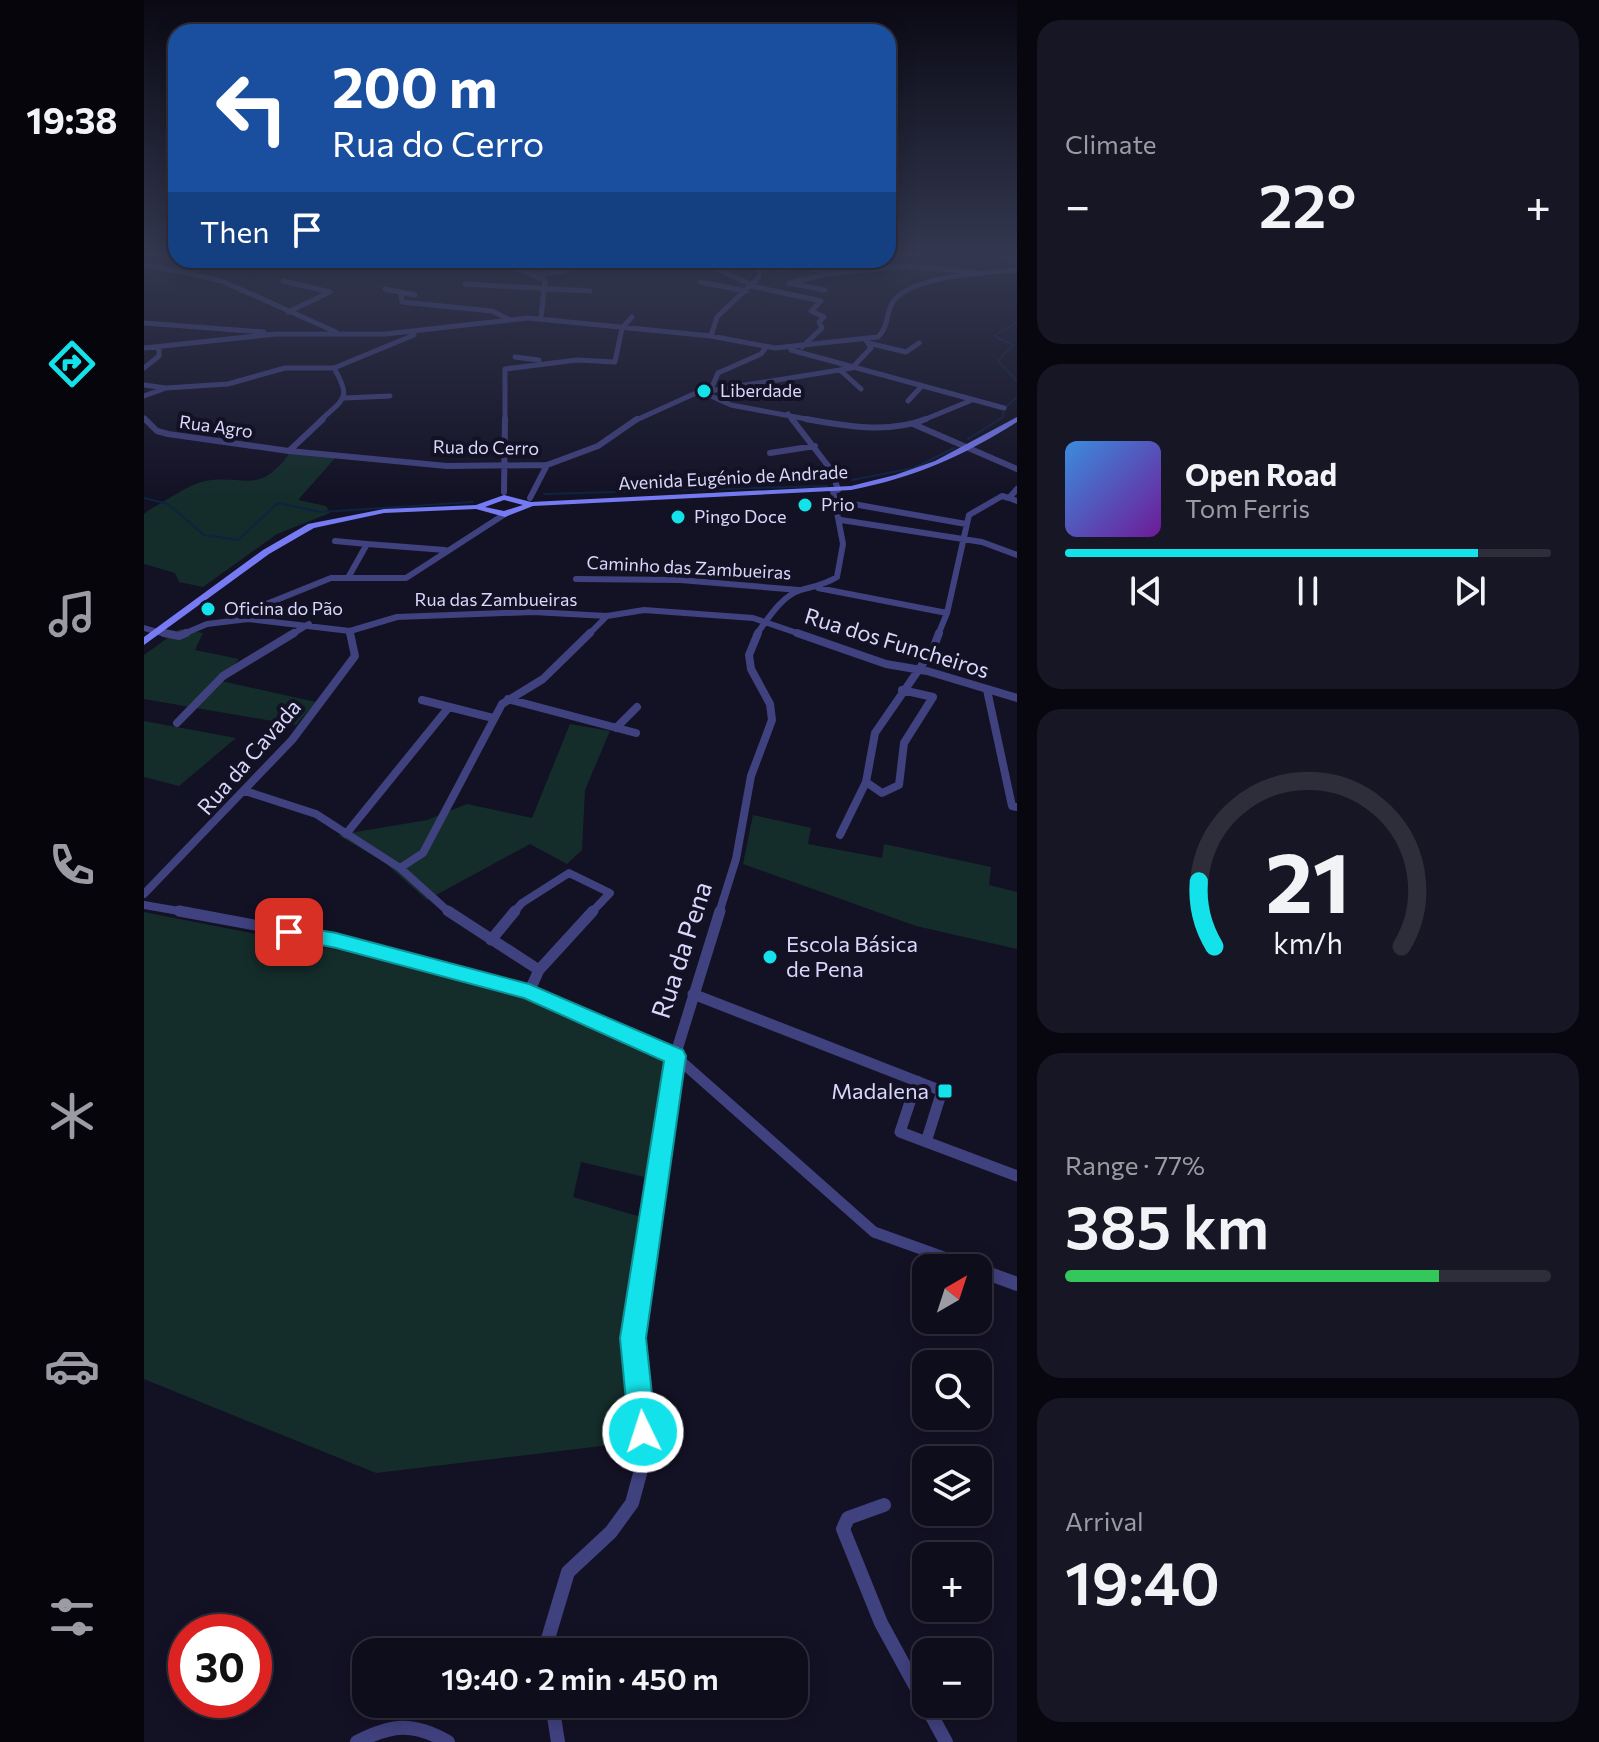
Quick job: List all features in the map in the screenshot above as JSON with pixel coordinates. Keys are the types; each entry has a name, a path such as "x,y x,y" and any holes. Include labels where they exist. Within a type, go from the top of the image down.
{"main road":[{"name":"Avenida Eugénio de Andrade","path":"144,642 266,552 311,526 384,511 476,507 494,510 531,501 836,490 924,471 970,449 1017,419"},
{"name":"Avenida Eugénio de Andrade","path":"494,510 517,502"}],"street":[{"path":"144,348 265,335"},
{"path":"166,388 228,384 285,368 334,368 412,335"},
{"path":"515,357 615,362 620,335"},
{"path":"703,335 788,349 920,388 1004,408"},
{"path":"802,347 806,339 817,335"},
{"path":"712,387 852,368 868,344 880,335"},
{"path":"906,352 919,343"},
{"path":"788,349 868,344 912,353 911,357"},
{"path":"712,387 718,373 761,354 766,347"},
{"path":"144,368 159,356 159,348"},
{"path":"144,628 179,636 228,620 331,578 406,578 494,510 504,492 505,369 569,361"},
{"path":"289,451 345,398 346,389 334,368"},
{"path":"840,370 861,389"},
{"name":"Rua Agro","path":"144,385 166,388"},
{"name":"Rua do Cerro","path":"289,451 447,466 547,465 590,450 636,419 712,387"},
{"name":"Rua Agro","path":"144,396 166,388"},
{"path":"908,401 920,388"},
{"path":"700,391 731,405 857,428 913,424 972,400"},
{"path":"345,398 390,396"},
{"path":"788,414 832,471 836,490 844,551 840,568 830,583 818,588"},
{"name":"Rua Agro","path":"144,418 157,431 168,434 289,451"},
{"path":"913,424 1017,469"},
{"path":"770,453 815,446"},
{"path":"531,501 547,465"},
{"path":"1009,498 1017,489"},
{"path":"504,492 517,502"},
{"path":"840,835 866,782 875,733 933,649 947,613 966,524 975,509 1002,496 1017,501"},
{"path":"836,501 966,524"},
{"path":"841,520 963,539 1000,547 1017,555"},
{"path":"335,541 445,550"},
{"path":"349,576 367,544"},
{"name":"Caminho das Zambueiras","path":"576,579 680,580 799,590 818,588 947,613"},
{"path":"766,621 777,606 799,590"},
{"name":"Rua das Zambueiras","path":"228,620 309,624 350,631 397,617 533,612 607,616 644,610 766,621"},
{"path":"400,868 423,853 493,718 508,699 543,679 607,616"},
{"name":"Rua dos Funcheiros","path":"766,621 886,664 1017,698"},
{"name":"Rua da Pena","path":"548,1638 568,1572 611,1532 632,1503 644,1459 633,1338 675,1056 736,859 751,776 772,720 770,704 751,669 749,655 754,638 766,621"},
{"path":"177,723 223,676 309,624"},
{"name":"Rua da Cavada","path":"144,894 292,740 355,656 350,631"},
{"path":"866,782 878,793 888,793 899,785 904,743 933,697 902,690"},
{"path":"987,690 1012,806 1017,807"},
{"path":"508,699 636,733"},
{"path":"422,700 493,718"},
{"path":"346,834 449,707"},
{"path":"616,728 637,707"},
{"path":"245,791 316,814 400,868 451,914 539,970"},
{"path":"491,940 522,903 569,873 610,893 539,970 529,992"},
{"path":"144,905 336,940 529,992 675,1056 874,1232 935,1254"},
{"path":"693,994 942,1091 926,1142"},
{"path":"917,1081 900,1132 1017,1176"},
{"path":"992,1275 1017,1284"},
{"path":"884,1505 848,1518 843,1529 881,1623 946,1742"},
{"path":"554,1718 558,1742"},
{"path":"357,1742 390,1724 412,1724 448,1742"}],"green space":[{"path":"289,454 336,457 298,500 326,506 330,513 277,534 203,587 179,582 175,573 144,564 144,514 149,510 205,481 259,479 278,467"},
{"path":"180,629 203,633 195,650 239,659 221,681 316,702 296,725 144,699 144,655"},
{"path":"144,721 236,738 179,786 144,777"},
{"path":"570,724 610,731 585,790 582,850 567,864 530,844 427,900 384,862 338,835 427,820 467,804 532,818"},
{"path":"753,815 811,828 808,844 882,858 884,844 991,867 989,885 1017,892 1017,949 916,926 743,864"},
{"path":"144,912 342,951 519,996 668,1062 649,1178 581,1162 573,1197 641,1217 621,1336 635,1442 376,1473 144,1379"}],"waterway":[{"path":"995,335 1013,345 998,361 1017,381"},
{"path":"1006,407 1017,397"},
{"path":"968,439 1003,417 1004,409"},
{"path":"852,480 914,468 954,448"},
{"path":"544,494 827,486"},
{"path":"144,498 168,504 204,535 238,540 278,503 321,512 473,502"}],"place":[{"name":"Liberdade","path":"704,391"},
{"name":"Prio","path":"805,505"},
{"name":"Pingo Doce","path":"678,517"},
{"name":"Oficina do Pão","path":"208,609"},
{"name":"Escola Básica de Pena","path":"770,957"},
{"name":"Madalena","path":"945,1091"}],"route":[{"path":"289,932 336,940 529,992 675,1056 673,1087 633,1338 643,1432"}]}
